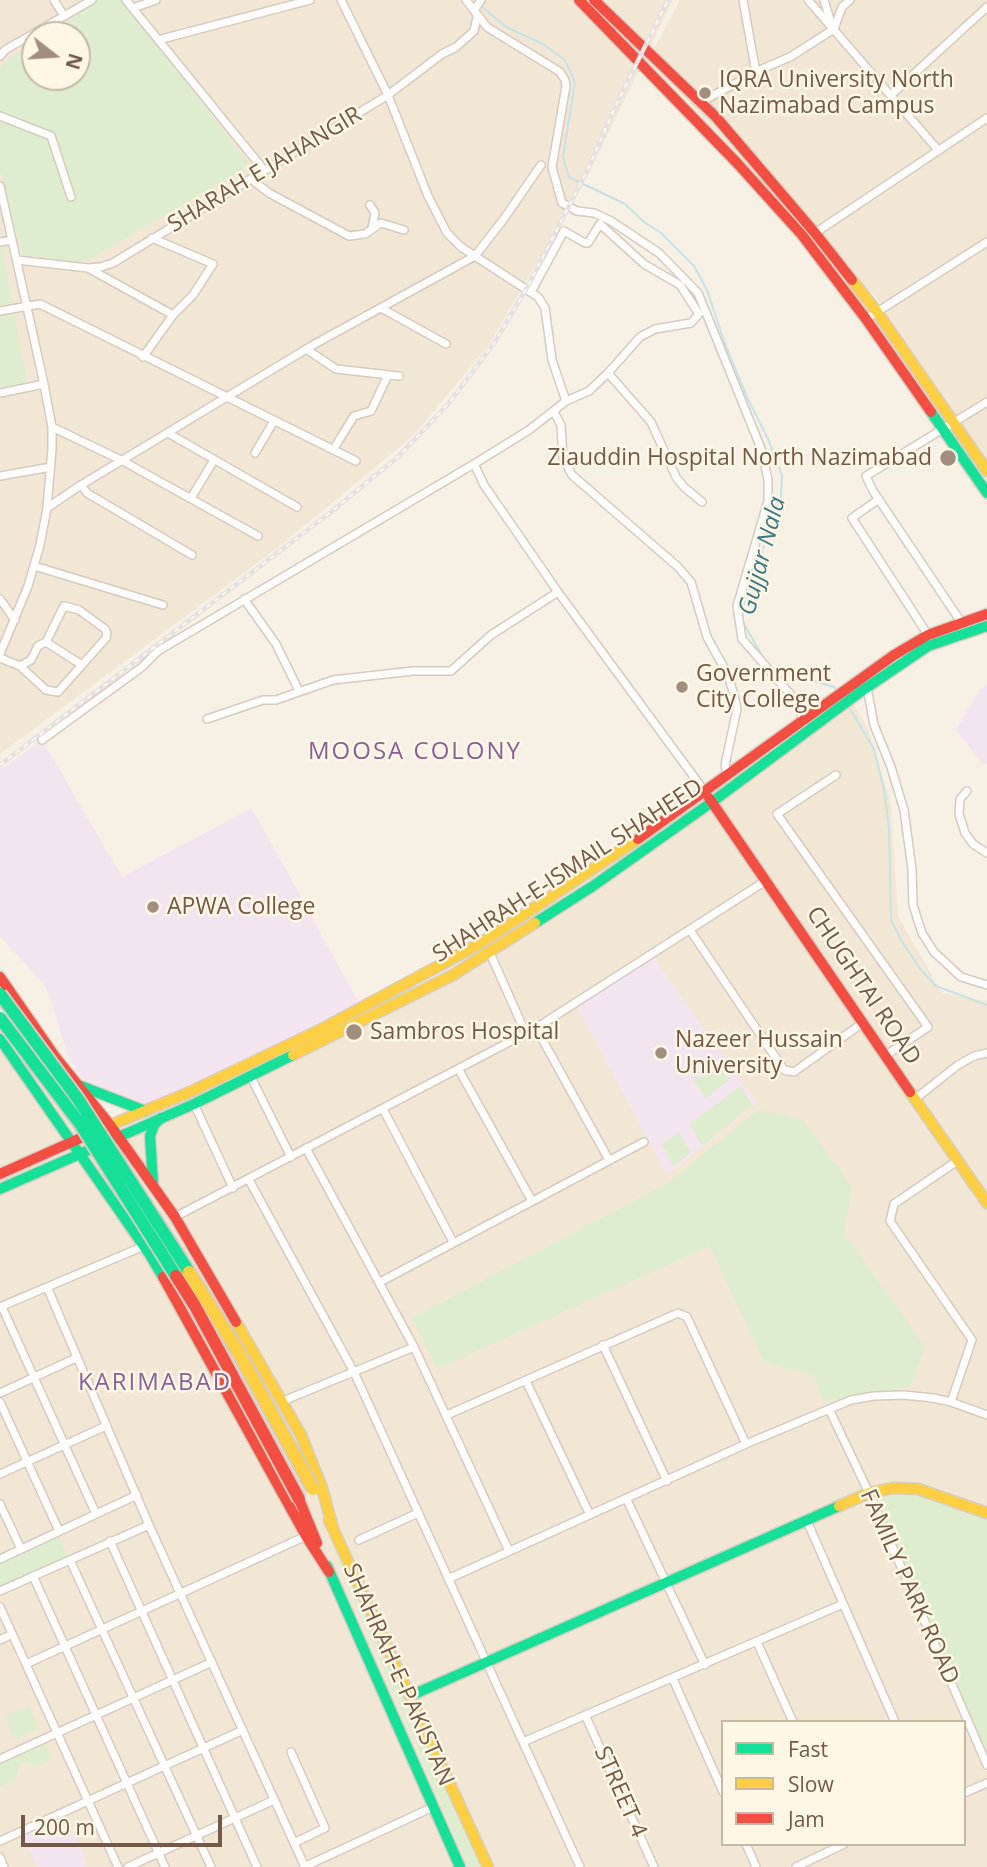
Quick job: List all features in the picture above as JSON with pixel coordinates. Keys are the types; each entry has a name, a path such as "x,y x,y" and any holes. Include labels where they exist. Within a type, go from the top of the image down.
{"main road":[{"path":"579,0 737,163 815,233 828,260"},
{"path":"594,0 701,103 956,423 987,471"},
{"path":"871,315 943,430 987,493"},
{"name":"SHAHRAH-E-ISMAIL SHAHEED","path":"0,1189 194,1104 453,975 593,886 708,797 864,685 928,635 987,614"},
{"name":"SHAHRAH-E-ISMAIL SHAHEED","path":"864,685 928,646 987,626"},
{"name":"SHAHRAH-E-ISMAIL SHAHEED","path":"0,1174 322,1029 481,943 708,797 727,774 812,721"},
{"name":"CHUGHTAI ROAD","path":"708,797 987,1203"},
{"path":"0,977 56,1058 110,1125 175,1217 301,1434 322,1488 333,1528"},
{"path":"0,994 78,1100 201,1290 237,1350 333,1528"},
{"name":"SHAHRAH-E-PAKISTAN","path":"0,1018 81,1125 195,1307 299,1499 460,1867"},
{"path":"0,1039 144,1246 204,1348 306,1536 329,1572"},
{"path":"77,1085 145,1111"},
{"path":"155,1189 149,1147 152,1128 161,1118"},
{"path":"410,1696 869,1493 893,1488 918,1489 987,1513"},
{"name":"SHAHRAH-E-PAKISTAN","path":"333,1528 488,1867"}],"street":[{"path":"54,0 64,16"},
{"path":"2,53 92,0"},
{"path":"127,0 264,170"},
{"path":"133,8 156,0"},
{"path":"158,40 310,0"},
{"path":"341,0 388,95 428,196 447,233 475,256 538,297 545,308 552,360 566,401"},
{"path":"466,0 487,27 560,72 565,80 552,167 562,203 577,211 611,221 659,253 698,293 762,451 768,480 768,500 737,606 742,639 812,721"},
{"name":"SHARAH E JAHANGIR","path":"17,260 88,268 113,263 388,95 472,34 481,0"},
{"path":"744,0 756,73"},
{"path":"808,0 938,150"},
{"path":"824,0 834,30"},
{"path":"701,103 790,57 834,30 842,7 850,0"},
{"path":"891,95 987,7"},
{"path":"0,116 51,136 71,197"},
{"path":"815,233 987,118"},
{"path":"47,508 306,349 475,256 541,165"},
{"path":"251,179 269,193 349,236 365,234 381,223 404,230"},
{"path":"0,186 51,427 47,508 34,566 15,620 3,639 0,656 20,666 46,690 54,692 64,686 106,638 107,633 79,610 64,606 46,642 38,646 32,660 20,666"},
{"path":"370,205 375,213 372,228"},
{"path":"42,740 142,667 158,651 474,464 554,412 566,401 589,390 640,337 655,329 691,323 699,314 680,285 644,264 600,224 588,243 564,231 531,292"},
{"path":"144,357 173,315 193,295 213,264 152,238"},
{"path":"0,242 12,240"},
{"path":"871,315 987,242"},
{"path":"88,268 173,315"},
{"path":"0,311 40,304 355,461"},
{"path":"381,308 446,344"},
{"path":"306,349 336,369 399,376"},
{"path":"608,373 651,422 676,477 684,488 702,502"},
{"path":"333,450 354,416 371,411 388,375"},
{"path":"0,393 44,384"},
{"path":"961,622 866,476 987,402"},
{"path":"554,412 561,425 563,458 572,475 677,566 691,582 707,637 728,675 737,709 725,765 727,774"},
{"path":"255,453 274,421"},
{"path":"51,427 122,461 258,536"},
{"path":"168,433 297,507"},
{"path":"191,498 214,460"},
{"path":"474,464 484,485 558,592 708,797"},
{"path":"0,476 51,467"},
{"path":"81,485 87,493 192,555"},
{"path":"879,499 852,518 928,635"},
{"path":"34,566 163,606"},
{"path":"207,719 263,699 276,700 333,680 413,671 451,671 491,635 558,592"},
{"path":"0,599 15,620"},
{"path":"244,599 276,644 299,691"},
{"path":"46,642 82,665"},
{"path":"864,685 874,725 904,810 912,869 913,905 922,933 934,952 961,977 987,985"},
{"path":"836,775 777,814 928,1027 885,1056"},
{"path":"967,791 960,799 958,814 965,834 973,844 987,853"},
{"path":"175,1217 526,1034 767,880"},
{"path":"690,930 783,1070 794,1072 864,1022"},
{"path":"490,953 526,1034"},
{"path":"536,1028 609,1160"},
{"path":"915,1099 958,1065 974,1056 987,1053"},
{"path":"459,1070 532,1201"},
{"path":"251,1077 290,1157"},
{"path":"194,1104 233,1188"},
{"path":"383,1109 453,1242"},
{"path":"380,1282 644,1142"},
{"path":"306,1148 415,1347 509,1551"},
{"path":"951,1402 972,1340 890,1221 894,1204 957,1161"},
{"path":"249,1180 354,1372 580,1867"},
{"path":"96,1514 1,1307 144,1246"},
{"path":"47,1287 149,1525 305,1867 433,1807"},
{"path":"447,1415 678,1313 687,1317 747,1444"},
{"path":"603,1345 667,1481"},
{"path":"283,1401 415,1347"},
{"path":"0,1393 76,1358"},
{"path":"526,1381 590,1515"},
{"path":"448,1578 747,1444 851,1401 874,1396 904,1395 951,1402 987,1415"},
{"path":"0,1402 59,1531"},
{"name":"FAMILY PARK ROAD","path":"829,1409 869,1493 987,1765"},
{"path":"0,1474 106,1426"},
{"path":"0,1559 137,1495"},
{"path":"627,1500 705,1665"},
{"path":"0,1504 21,1549"},
{"path":"359,1540 418,1513"},
{"path":"807,1521 894,1720"},
{"path":"0,1591 149,1525"},
{"path":"26,1664 306,1536"},
{"path":"110,1541 257,1867"},
{"path":"70,1560 211,1867"},
{"path":"33,1576 165,1867"},
{"path":"523,1742 843,1604"},
{"path":"0,1608 118,1867"},
{"path":"0,1640 12,1634"},
{"path":"757,1642 792,1720"},
{"path":"0,1759 212,1662"},
{"path":"673,1679 721,1787"},
{"name":"STREET 4","path":"586,1717 654,1867"},
{"path":"0,1841 243,1730"},
{"path":"291,1752 325,1828 294,1843"},
{"path":"966,1792 987,1783"},
{"path":"128,1867 274,1800"},
{"path":"747,1846 756,1867"},
{"path":"796,1867 840,1846"},
{"path":"0,1857 4,1867"}],"shaded area":[{"path":"0,0 673,0 585,181 488,346 413,436 280,546 0,754"},
{"path":"680,0 987,0 987,468 879,301 648,60"},
{"path":"987,685 987,763 983,765 956,730 979,690"},
{"path":"850,699 868,729 891,805 898,916 942,993 987,1001 987,1867 0,1867 0,1046 100,1146 361,1018 707,799"},
{"name":"APWA College","path":"42,740 122,877 252,808 361,1007 145,1111 113,1097 81,1077 69,1058 46,987 0,936 0,770"},
{"name":"Nazeer Hussain University","path":"652,955 757,1103 667,1175 575,1004"},
{"path":"64,1812 88,1865 37,1867 21,1831"}],"green space":[{"path":"99,0 122,0 247,161 243,169 89,260 79,262 22,255 0,169 0,68 5,62 21,51 21,91 91,91 91,21 67,21"},
{"path":"2,246 27,383 0,388 0,247"},
{"path":"716,1066 730,1079 706,1098 694,1081"},
{"path":"740,1086 753,1105 702,1146 690,1124"},
{"path":"759,1109 803,1120 852,1187 844,1233 925,1346 911,1386 824,1402 814,1376 764,1362 710,1246 437,1369 412,1318 668,1183"},
{"path":"679,1132 691,1153 673,1167 662,1144"},
{"path":"918,1489 987,1514 987,1746 980,1749 869,1493"},
{"path":"57,1534 68,1556 0,1587 0,1560"},
{"path":"330,1542 359,1597 482,1867 468,1867"},
{"path":"30,1706 38,1729 14,1740 5,1716"},
{"path":"43,1741 51,1759 41,1765 20,1762 15,1781 0,1786 0,1760"}],"waterway":[{"name":"Gujjar Nala","path":"481,6 506,27 543,44 565,60 575,82 563,157 569,177 625,204 661,233 694,266 707,290 725,344 782,475 781,496 744,605 742,619"},
{"name":"Gujjar Nala","path":"744,624 764,659"},
{"name":"Gujjar Nala","path":"771,668 834,687 838,691"},
{"name":"Gujjar Nala","path":"849,707 874,749 884,789 889,828 891,920 921,970 936,986 987,1005"}],"railway":[{"path":"0,765 331,512 399,456 449,403 495,342 529,284 589,167 616,105 668,0"}],"traffic: fast":[{"path":"931,412 987,493"},
{"path":"535,923 593,886 860,692 928,646 987,626"},
{"path":"0,994 78,1099 189,1272"},
{"path":"0,1018 81,1125 176,1276"},
{"path":"0,1039 163,1277"},
{"path":"0,1189 194,1104 293,1055"},
{"path":"78,1085 145,1111"},
{"path":"153,1183 150,1136 154,1125 161,1118"},
{"path":"410,1696 839,1506"},
{"path":"327,1566 460,1867"}],"traffic: slow":[{"path":"852,280 987,471"},
{"path":"106,1127 190,1092 322,1029 481,943 638,839"},
{"path":"293,1055 453,975 535,923"},
{"path":"910,1092 987,1203"},
{"path":"189,1272 237,1350 313,1489"},
{"path":"236,1322 301,1435 322,1488 333,1528"},
{"path":"839,1506 869,1493 893,1488 918,1489 987,1513"},
{"path":"329,1520 488,1867"}],"traffic: jam":[{"path":"579,0 737,163 802,235 866,319 931,412"},
{"path":"594,0 716,117 852,280"},
{"path":"638,839 894,655 928,635 987,614"},
{"path":"709,798 910,1092"},
{"path":"0,977 56,1058 110,1125 175,1217 236,1322"},
{"path":"0,1174 92,1133"},
{"path":"176,1276 195,1306 299,1499"},
{"path":"163,1277 306,1536 329,1572"},
{"path":"299,1499 317,1543"}],"place":[{"name":"IQRA University North Nazimabad Campus","path":"705,93"},
{"name":"Ziauddin Hospital North Nazimabad","path":"948,458"},
{"name":"Government City College","path":"682,687"},
{"name":"APWA College","path":"153,907"},
{"name":"Sambros Hospital","path":"354,1032"},
{"name":"Nazeer Hussain University","path":"661,1053"}],"district":[{"name":"MOOSA COLONY","path":"415,752"},
{"name":"KARIMABAD","path":"155,1383"}]}
